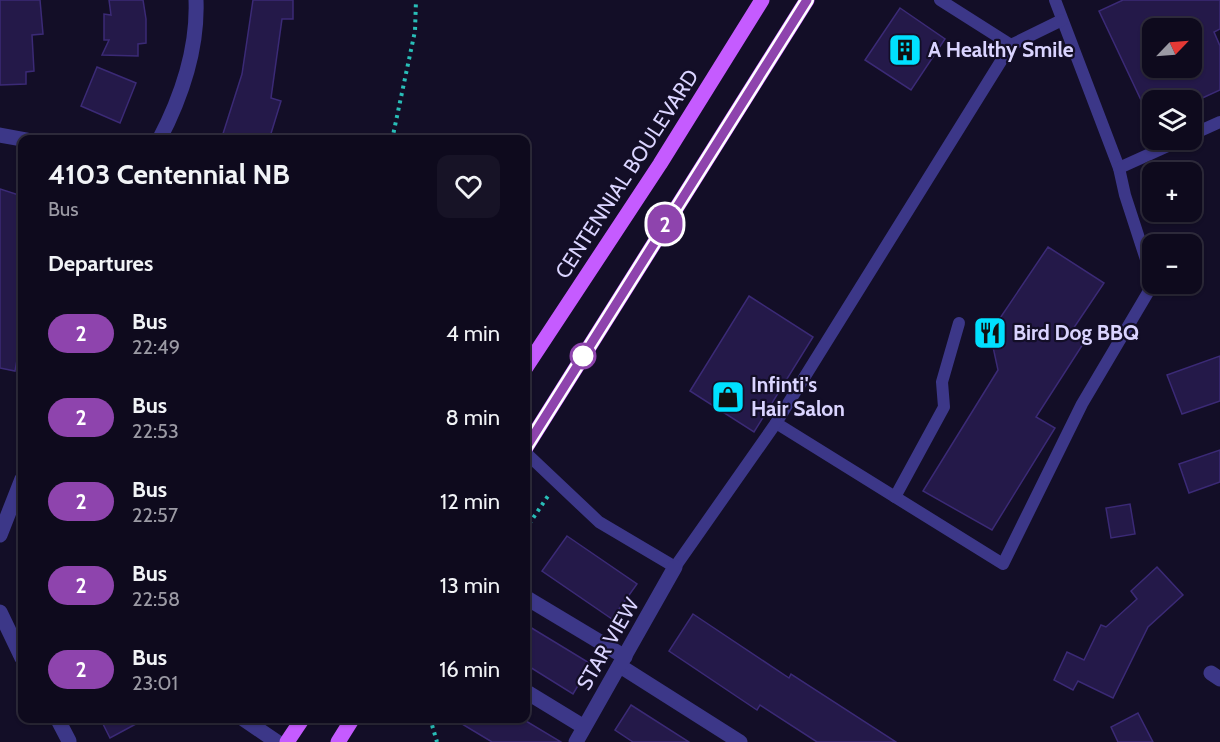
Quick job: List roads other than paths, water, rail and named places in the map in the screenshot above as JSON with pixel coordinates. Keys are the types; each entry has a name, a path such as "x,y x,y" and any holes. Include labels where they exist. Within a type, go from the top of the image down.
{"main road":[{"name":"CENTENNIAL BOULEVARD","path":"530,361 660,164 762,0"},
{"path":"530,443 807,0"},
{"path":"287,742 300,723"},
{"path":"338,742 350,723"}],"street":[{"path":"162,135 173,114 191,60 195,35 196,0"},
{"path":"0,135 18,138"},
{"path":"0,535 18,489"},
{"name":"STAR VIEW","path":"576,742 675,567"},
{"path":"530,600 740,742"},
{"path":"0,612 18,650"},
{"path":"530,694 584,727"},
{"path":"60,723 69,741"},
{"path":"249,723 276,742"}],"lane":[{"path":"940,0 1011,45"},
{"path":"1055,0 1119,168 1142,247"},
{"path":"530,456 599,522 675,567 776,423 1011,45 1062,20"},
{"path":"1202,130 1220,122"},
{"path":"1119,168 1159,150"},
{"path":"776,423 1003,564 1082,404 1147,294"},
{"path":"895,497 944,407 942,382 959,323"}],"place":[{"name":"A Healthy Smile","path":"905,50"},
{"name":"Bird Dog BBQ","path":"990,333"},
{"name":"Infinti's Hair Salon","path":"728,397"}]}
